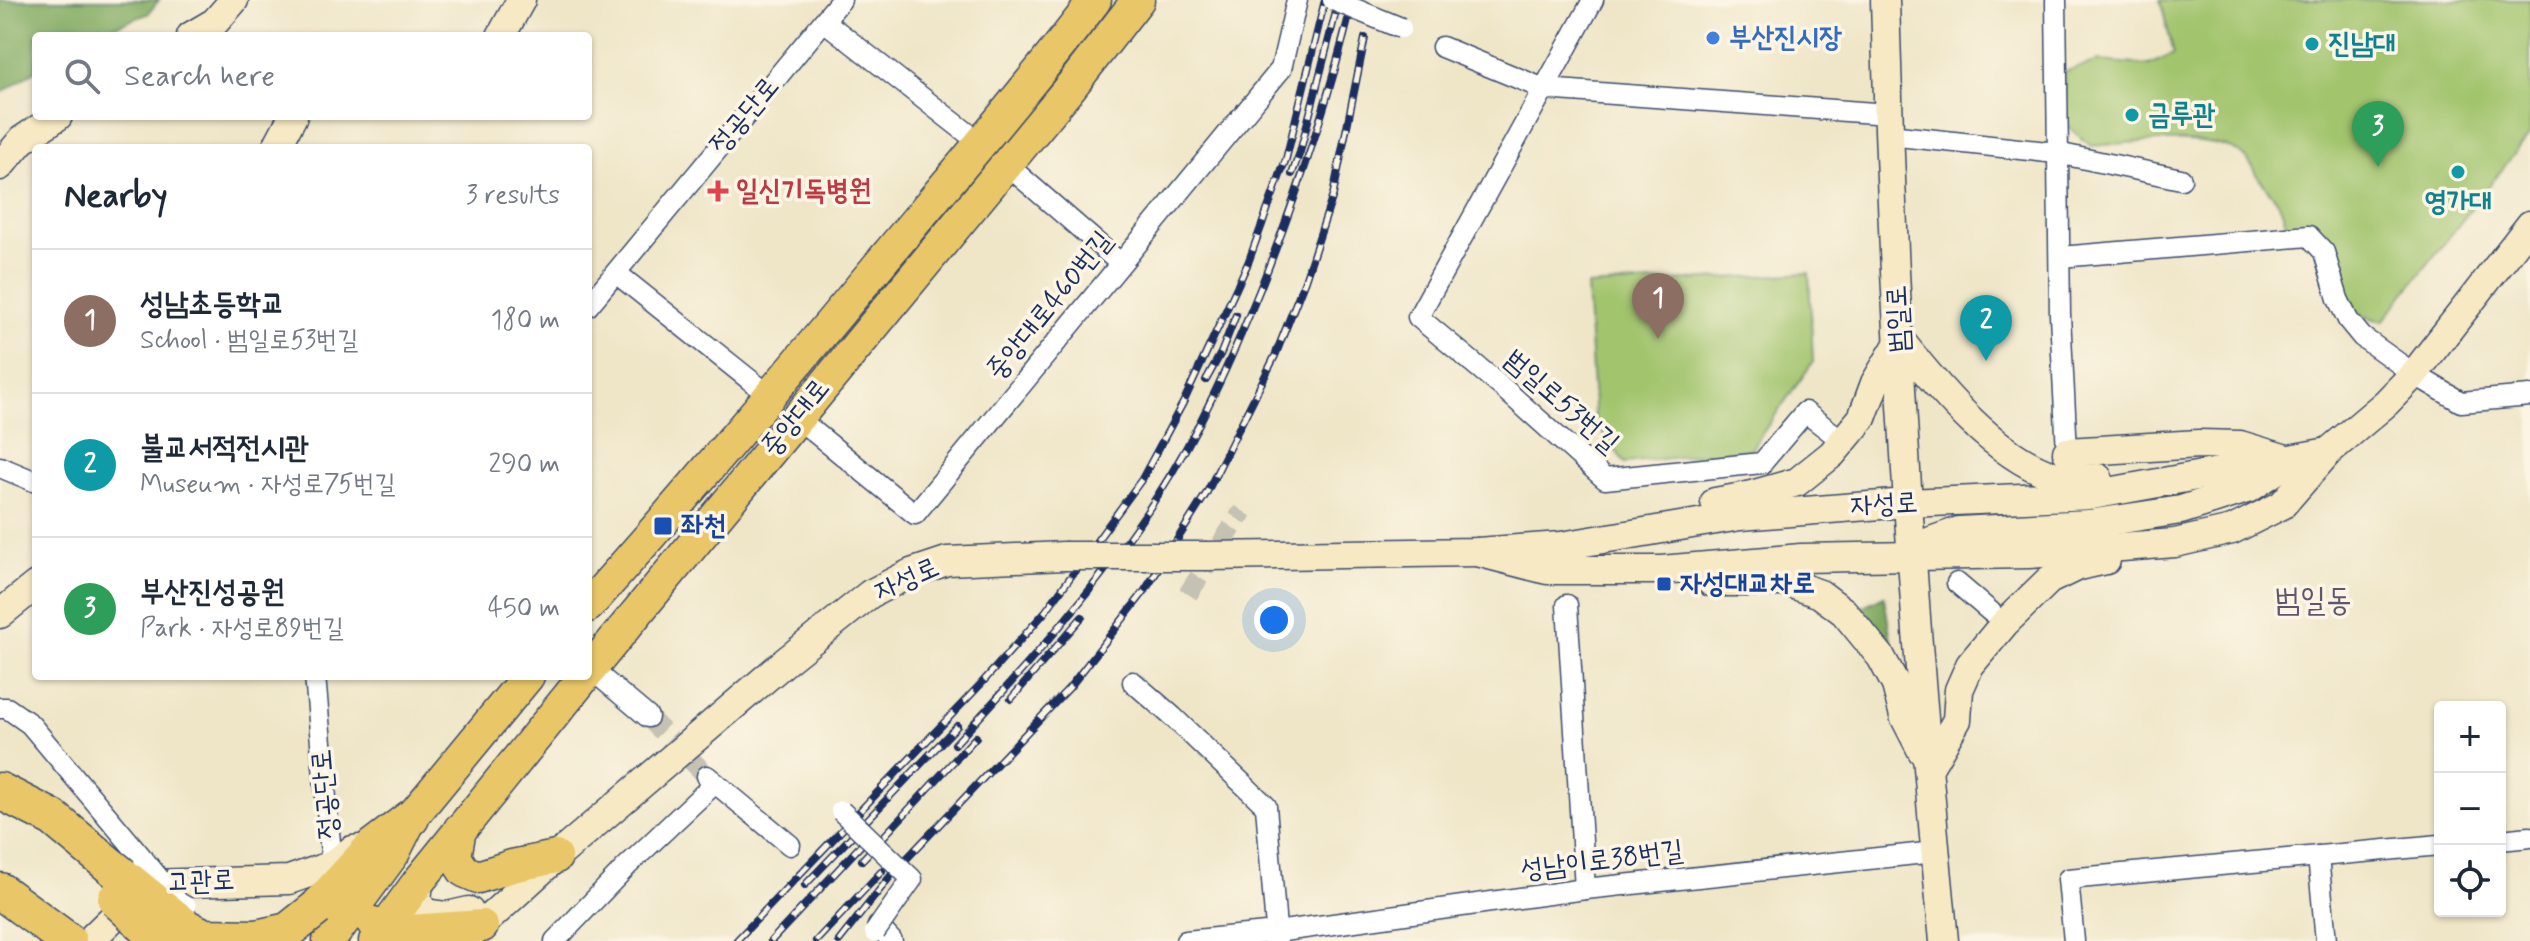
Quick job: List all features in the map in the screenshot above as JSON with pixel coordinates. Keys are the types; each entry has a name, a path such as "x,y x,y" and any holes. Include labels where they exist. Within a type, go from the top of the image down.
{"highway":[{"path":"0,791 119,870 187,928 205,937 256,938 288,931 315,916 374,846 411,818"},
{"path":"119,870 158,941"},
{"path":"0,891 63,939"},
{"path":"0,904 63,939"}],"main road":[{"path":"198,32 215,22 234,0"},
{"path":"503,32 521,0"},
{"name":"중앙대로","path":"592,602 770,396 1045,65 1095,0"},
{"name":"범일로","path":"1885,0 1888,124 1907,503 1935,852"},
{"name":"중앙대로","path":"592,667 1138,3"},
{"path":"0,166 22,140 52,120"},
{"path":"278,144 291,120"},
{"name":"자성로","path":"1477,552 1547,570 1661,570 1801,558 2029,554 2175,543 2232,530 2282,505 2328,452 2386,403 2414,374 2530,225"},
{"path":"1561,546 1629,522 1797,482 1844,442 1862,418 1875,383 1900,340 1931,379 1974,423 2024,462 2061,478 2163,483"},
{"path":"2067,452 2199,444 2240,445 2292,460"},
{"name":"자성로","path":"422,933 556,857 786,661 870,594 911,573 947,561 1064,556 1477,552 1561,546 1740,516 1907,503 2092,495 2328,452"},
{"name":"자성로","path":"1911,556 1931,541 1959,531 2089,524 2181,510 2250,488 2292,460"},
{"path":"641,608 599,632 594,631 594,621 641,560 655,531"},
{"path":"1930,766 1957,720 1959,690 1970,665 2004,624 2049,580 2078,566 2111,559 2127,547"},
{"path":"1661,570 1714,583 1786,582 1820,594 1844,612 1881,657 1896,685 1904,716 1930,766"},
{"path":"0,614 32,588"},
{"path":"315,916 364,894 393,854 411,818 525,680"},
{"name":"중앙대로","path":"422,933 419,881 581,680"},
{"path":"460,829 455,857 464,871 478,877 556,857"},
{"name":"정공단로","path":"332,865 352,850 374,846"},
{"path":"1935,852 1944,941"},
{"name":"고관로","path":"63,939 110,920 148,884 289,880 332,865"},
{"path":"364,894 369,918 422,933 447,916 425,913 417,901 419,881"},
{"path":"110,920 158,941"}],"street":[{"name":"정공단로","path":"592,301 841,0"},
{"name":"중앙대로460번길","path":"796,417 915,514 1281,69 1297,0"},
{"path":"1333,0 1401,28"},
{"path":"1544,89 1593,0"},
{"path":"2056,0 2057,153 2067,452"},
{"path":"824,21 980,143"},
{"path":"1442,47 1544,89 1888,124 2057,153 2181,179"},
{"name":"범일로53번길","path":"1544,89 1418,317 1605,479 1762,463 1805,412 1844,442"},
{"path":"1006,164 1120,263"},
{"path":"2060,257 2309,236 2324,252 2338,299 2348,320 2362,337 2461,402 2530,396"},
{"name":"중앙대로","path":"616,273 770,396"},
{"path":"0,467 32,480"},
{"path":"1957,583 1991,612"},
{"path":"1567,605 1585,889"},
{"path":"592,675 648,717"},
{"name":"정공단로","path":"315,680 332,865"},
{"path":"1133,682 1266,806 1277,936"},
{"path":"0,708 7,708 30,724 119,870"},
{"path":"555,941 710,780 790,845"},
{"path":"841,811 912,879 882,933"},
{"path":"2506,839 2530,837"},
{"path":"2074,941 2068,879 2434,846"},
{"name":"성남이로38번길","path":"1186,941 1277,936 1585,889 1935,852"},
{"path":"2318,856 2326,941"},
{"path":"315,916 332,865"}],"green space":[{"path":"0,0 159,0 148,14 100,32 32,32 32,73 0,94"},
{"path":"2160,0 2530,0 2530,134 2383,321 2367,317 2353,309 2342,292 2317,224 2287,227 2277,200 2243,155 2211,143 2191,141 2091,146 2064,123 2064,72 2098,61 2149,65 2174,54"},
{"path":"1809,273 1813,362 1751,449 1625,463 1595,423 1587,286"},
{"path":"1884,596 1893,653 1855,610"}],"tunnel":[{"path":"1188,594 1243,511"},
{"path":"648,717 707,776"}],"railway":[{"path":"736,941 980,685 1045,612 1142,479 1183,403 1248,263 1286,159 1325,0"},
{"path":"1292,174 1339,0"},
{"path":"955,744 1036,655 1112,561 1188,445 1238,342 1287,218 1323,110 1353,0"},
{"path":"839,941 893,873 1069,688 1144,592 1206,494 1275,356 1305,280 1333,195 1365,38"},
{"path":"1206,380 1236,315"},
{"path":"1011,699 1082,617"},
{"path":"805,885 957,726"},
{"path":"862,860 976,737"},
{"path":"771,941 865,841"},
{"path":"816,941 882,871"}],"place":[{"name":"부산진시장","path":"1713,38"},
{"name":"진남대","path":"2312,44"},
{"name":"금루관","path":"2132,115"},
{"name":"부산진성공원","path":"2378,167"},
{"name":"영가대","path":"2458,172"},
{"name":"일신기독병원","path":"718,191"},
{"name":"성남초등학교","path":"1658,339"},
{"name":"불교서적전시관","path":"1986,361"},
{"name":"좌천","path":"663,526"},
{"name":"자성대교차로","path":"1664,584"}],"district":[{"name":"범일동","path":"2313,601"}]}
